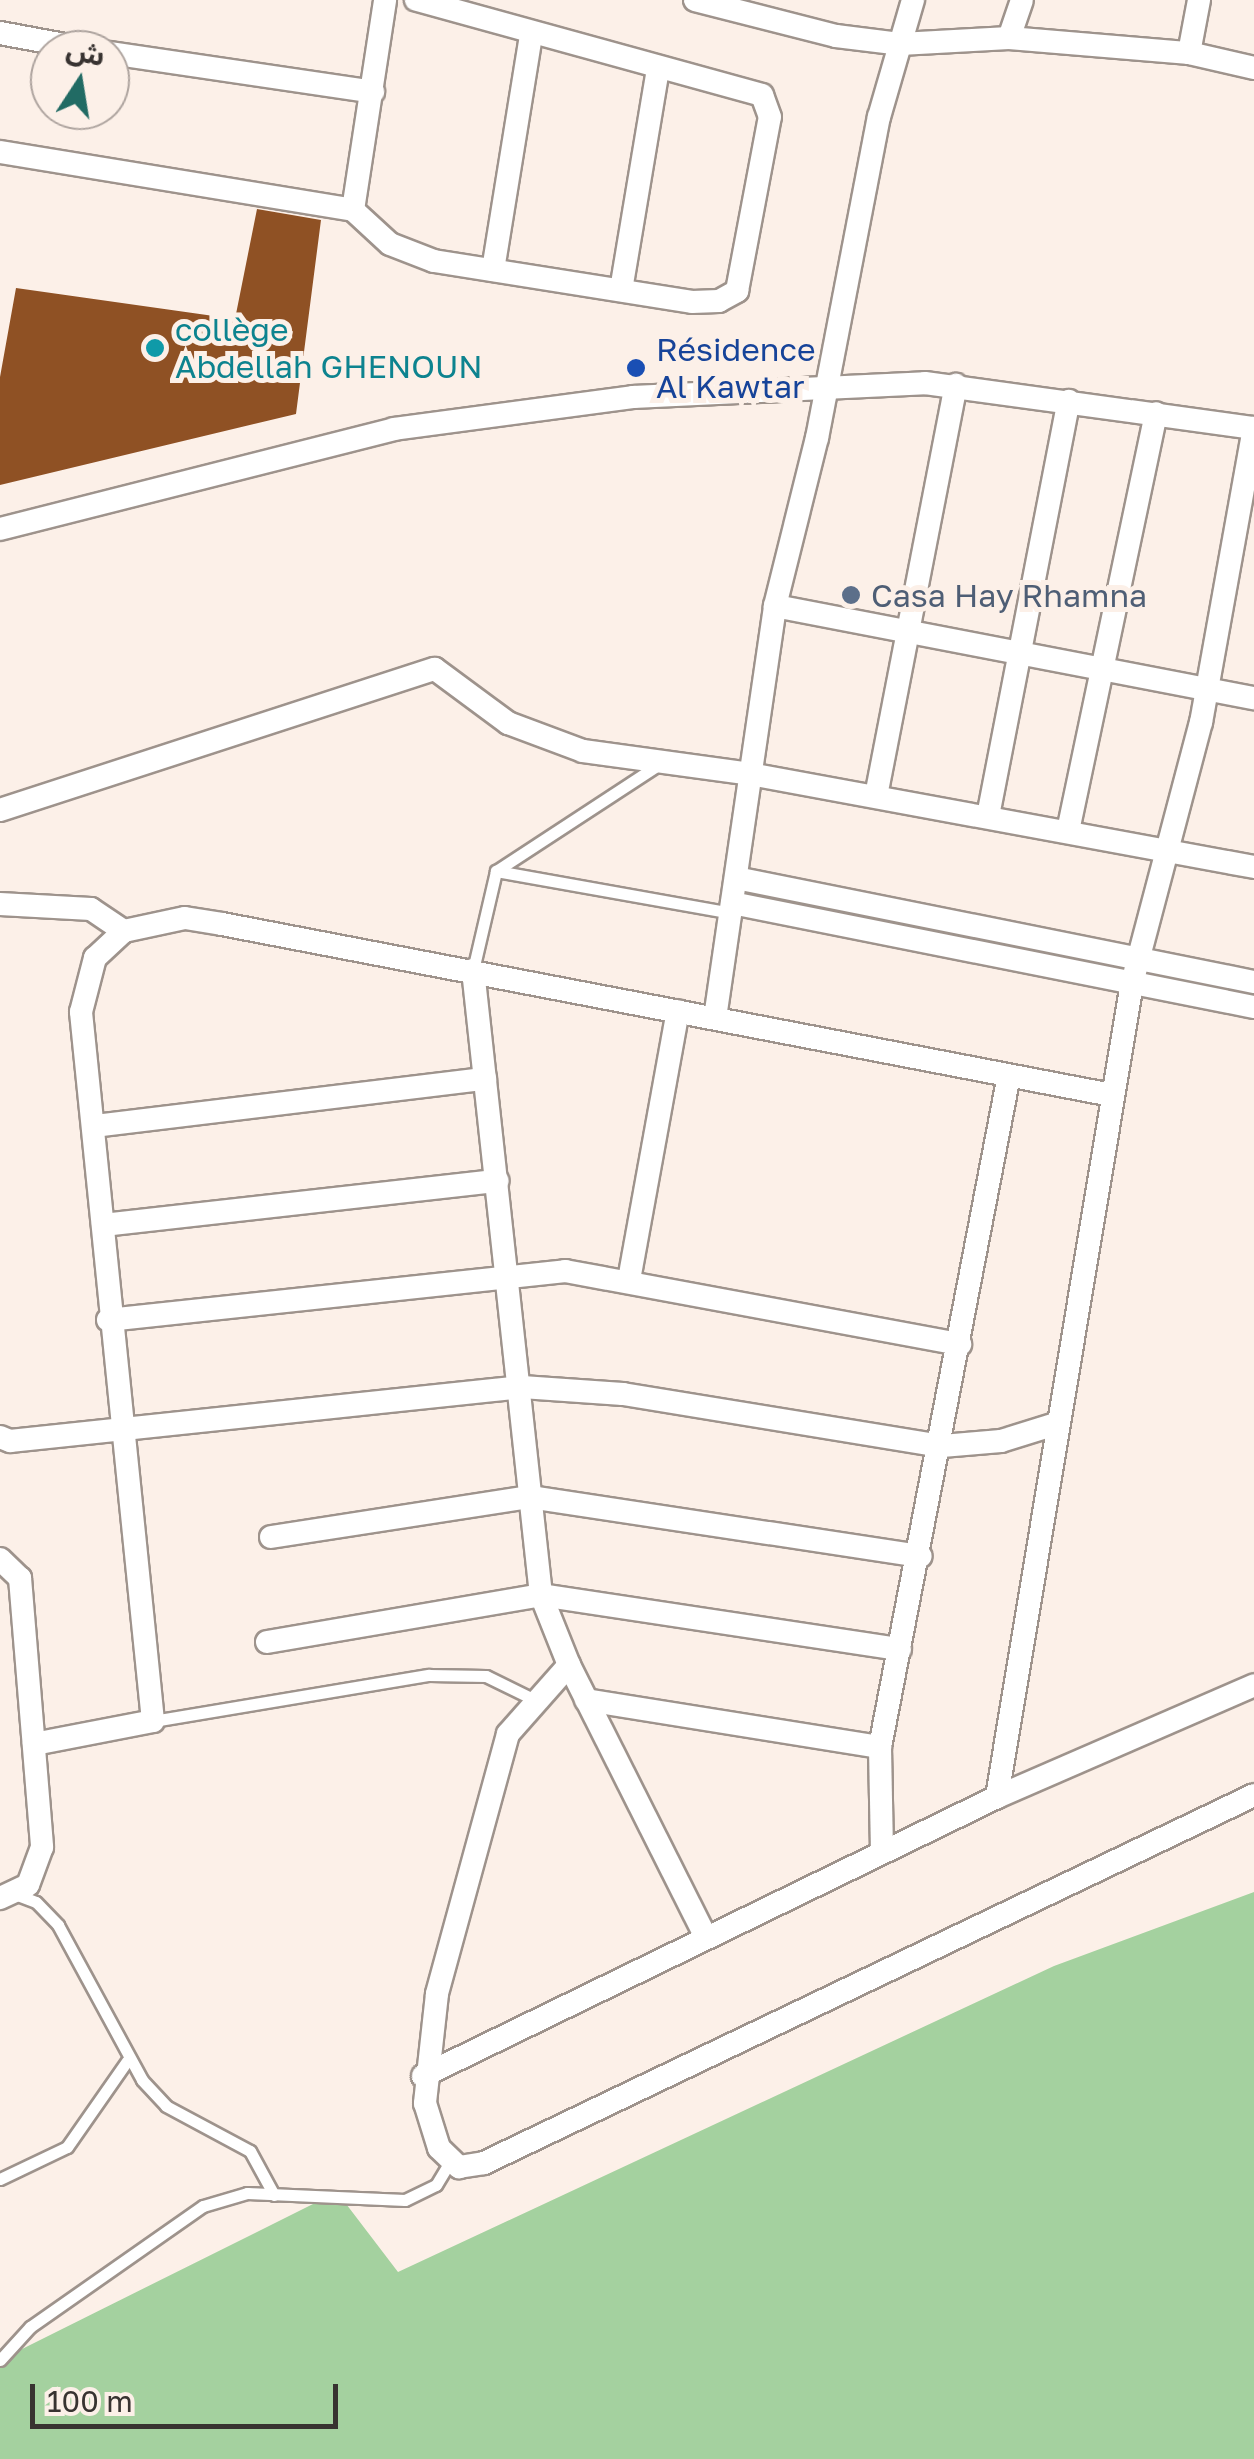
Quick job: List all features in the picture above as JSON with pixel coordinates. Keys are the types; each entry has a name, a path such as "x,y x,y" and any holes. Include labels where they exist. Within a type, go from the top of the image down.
{"street":[{"path":"353,210 385,0"},
{"path":"0,152 353,210 408,253 493,270 692,302 726,299 742,282 770,103 755,92 480,22 416,0"},
{"path":"480,22 491,0"},
{"path":"695,0 774,10 900,44 1009,38 1189,53 1254,68"},
{"path":"715,1018 775,606 828,383 864,184 913,0"},
{"path":"1009,38 1022,0"},
{"path":"1189,53 1199,0"},
{"path":"0,33 30,39"},
{"path":"493,270 532,36"},
{"path":"130,57 373,92"},
{"path":"621,290 658,70"},
{"path":"0,529 394,429 632,397 828,383 956,385 1254,428 1207,688 1132,983 997,1797"},
{"path":"876,796 956,385"},
{"path":"988,816 1068,401"},
{"path":"1068,831 1099,667 1156,413"},
{"path":"775,606 1254,698"},
{"path":"0,810 428,669 447,673 531,734 661,763 876,796 1254,867"},
{"path":"736,878 1254,982"},
{"path":"0,904 91,909 124,931"},
{"path":"732,908 1254,1007"},
{"path":"34,1744 153,1721 108,1320 84,993 95,958 124,931 185,918 1112,1095"},
{"path":"472,970 522,1387 541,1594 568,1664 705,1935"},
{"path":"629,1280 678,1010"},
{"path":"882,1852 880,1747 921,1556 1009,1075"},
{"path":"94,1126 484,1079"},
{"path":"103,1225 498,1181"},
{"path":"108,1320 565,1271 960,1344"},
{"path":"0,1436 122,1428 522,1387 624,1394 942,1446 1001,1441 1056,1424"},
{"path":"271,1537 530,1497 921,1556"},
{"path":"0,1559 20,1578 41,1860 7,1896"},
{"path":"268,1642 541,1594 900,1649"},
{"path":"568,1664 534,1699 499,1758 437,1994 423,2076 432,2128 449,2164 484,2163 1254,1795"},
{"path":"423,2076 705,1935 997,1797 1253,1687"},
{"path":"586,1700 880,1747"}],"lane":[{"path":"472,970 496,871 661,763"},
{"path":"496,871 732,908"},
{"path":"153,1721 428,1675 486,1676 534,1699"},
{"path":"7,1896 36,1902 58,1925 126,2061 166,2106 250,2150 274,2195"},
{"path":"0,2180 67,2147 126,2061"},
{"path":"0,2360 30,2327 203,2206 224,2196 405,2200 436,2185 449,2164"}],"green space":[{"path":"1254,1892 1254,2459 0,2459 0,2360 337,2192 398,2272 1054,1966"}],"building":[{"name":"collège Abdellah GHENOUN","path":"257,209 321,220 296,414 0,485 0,377 16,288 235,319"}],"place":[{"name":"collège Abdellah GHENOUN","path":"155,348"},
{"name":"Résidence Al Kawtar","path":"636,368"},
{"name":"Casa Hay Rhamna","path":"851,595"}]}
